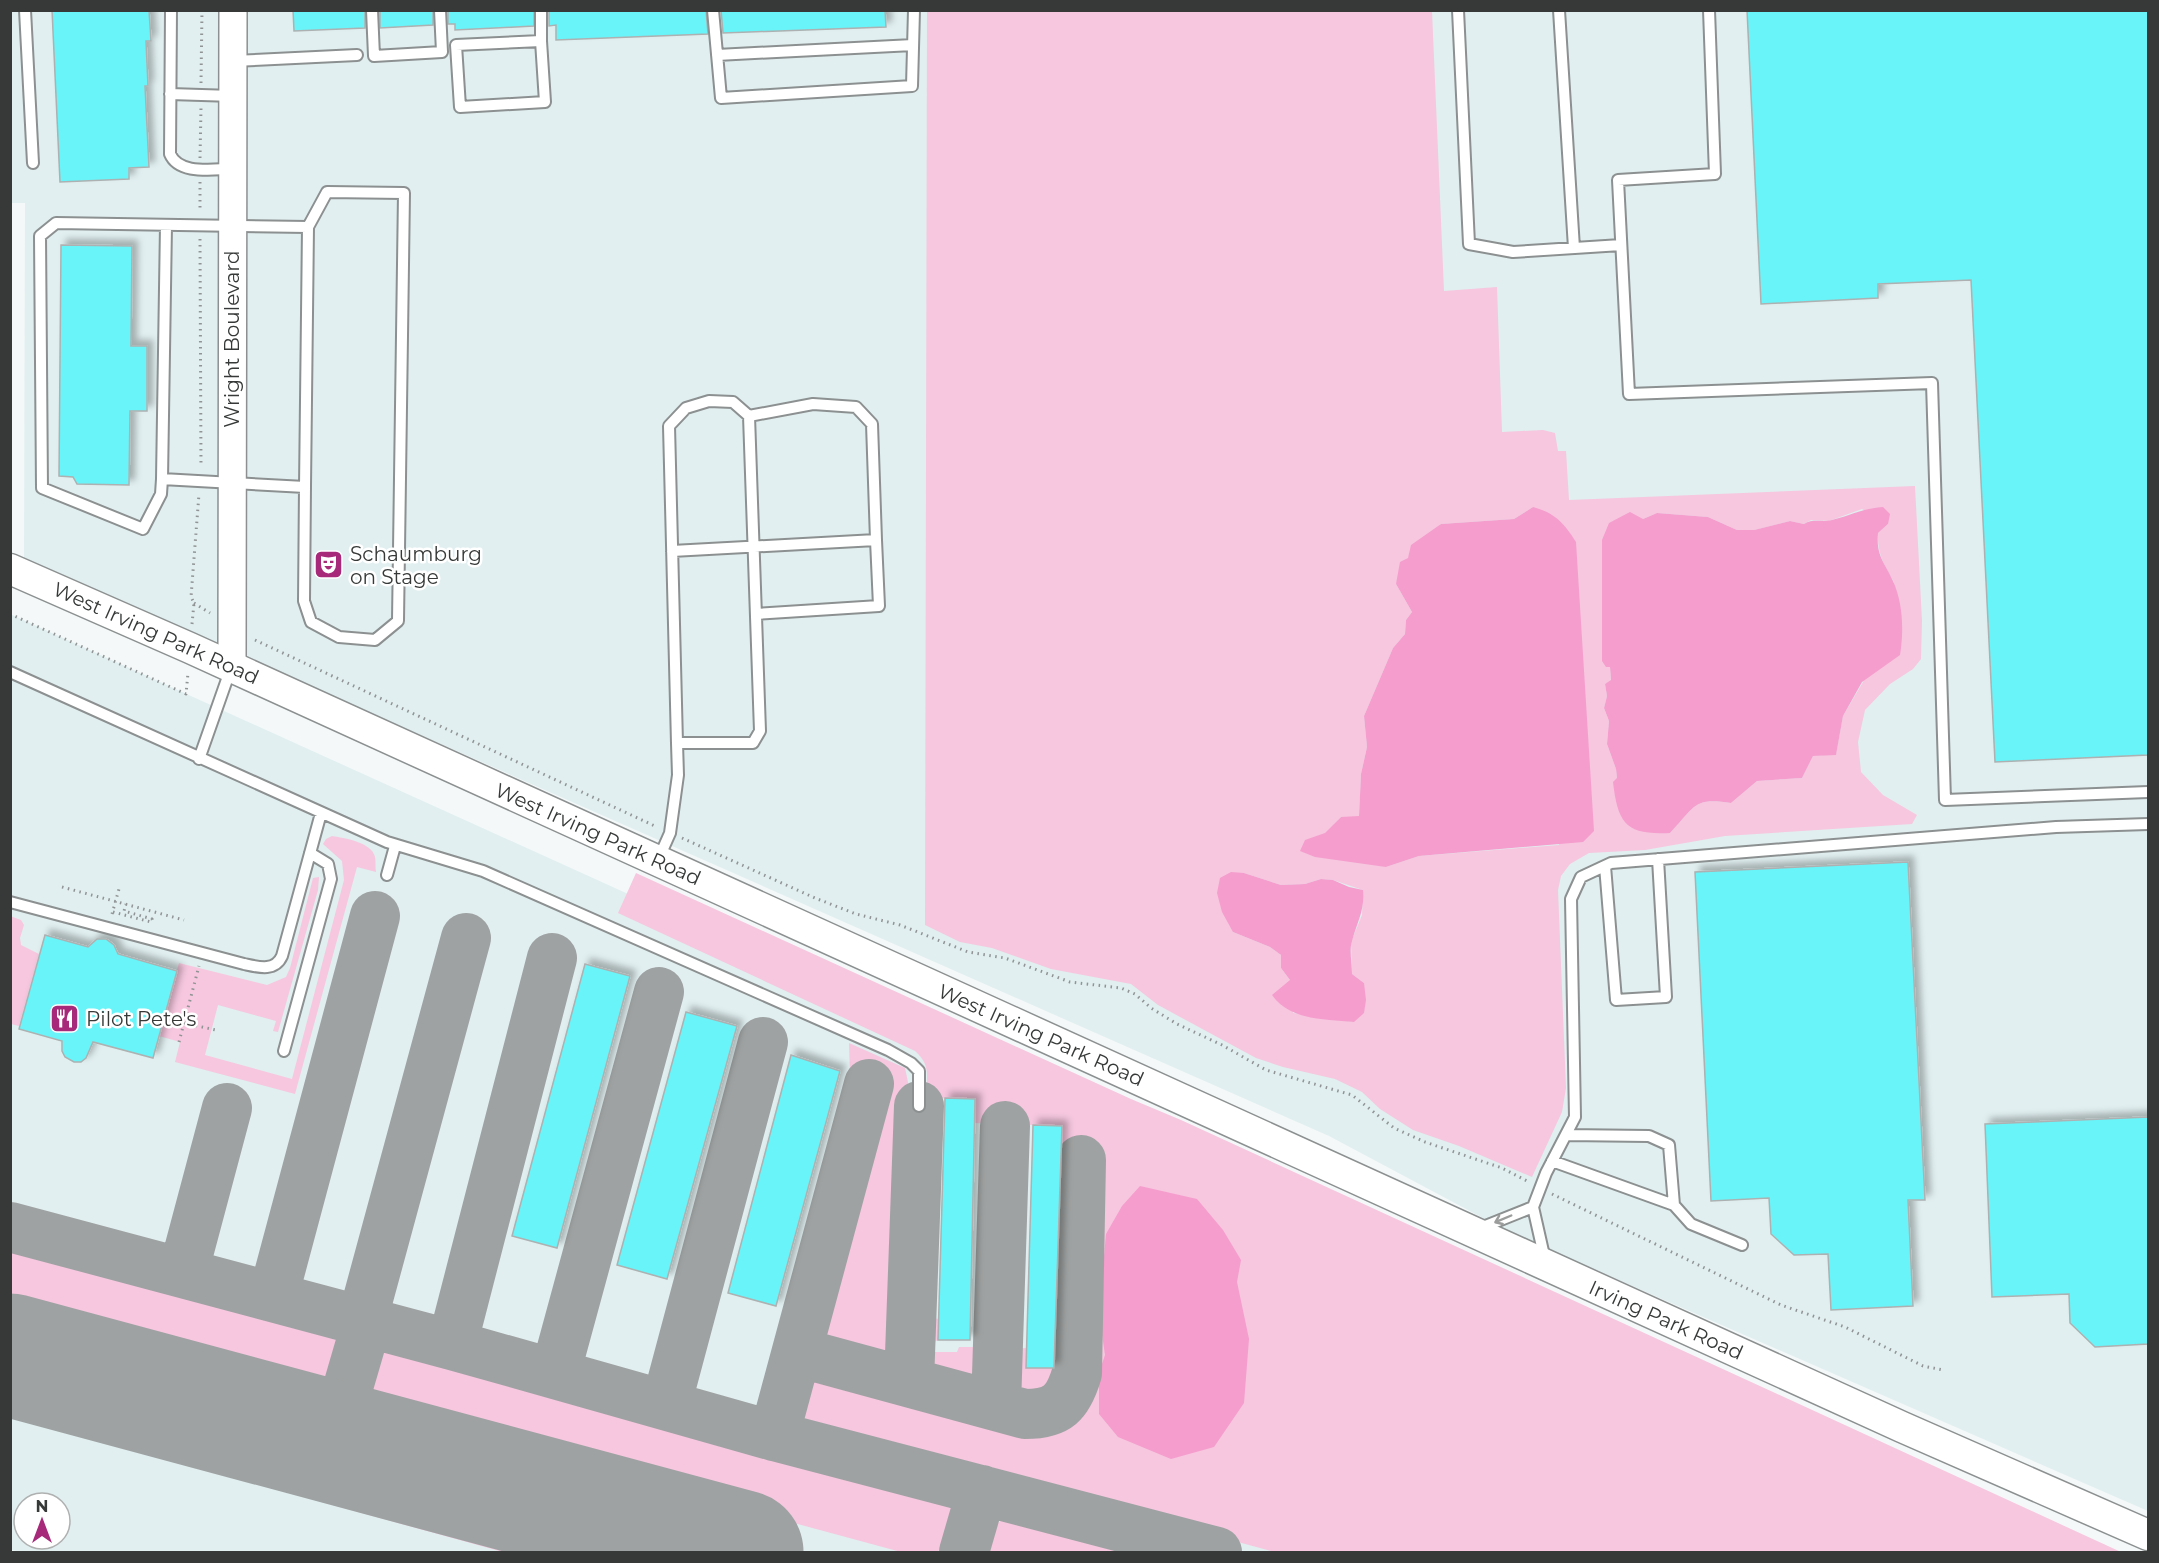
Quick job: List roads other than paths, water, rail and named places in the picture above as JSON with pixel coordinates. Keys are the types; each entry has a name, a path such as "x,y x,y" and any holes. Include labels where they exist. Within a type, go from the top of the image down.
{"main road":[{"name":"West Irving Park Road","path":"10,570 232,667 1185,1100"},
{"name":"Irving Park Road","path":"1185,1100 1902,1427 2148,1535"}],"street":[{"name":"Wright Boulevard","path":"232,667 233,10"}],"lane":[{"path":"25,10 33,163"},
{"path":"171,10 170,154 173,162 184,168 232,169"},
{"path":"372,10 374,56 442,52 440,10"},
{"path":"541,10 545,102 460,107 456,45 541,41"},
{"path":"713,10 721,98 912,86 914,10"},
{"path":"1458,10 1469,244 1513,252 1621,245"},
{"path":"1559,10 1574,248"},
{"path":"1709,10 1715,174 1618,180 1629,394 1932,383 1945,800 2148,792"},
{"path":"717,55 913,45"},
{"path":"233,61 357,55"},
{"path":"170,94 233,96"},
{"path":"327,192 404,193 398,621 375,640 339,637 311,622 304,601 308,227 327,192"},
{"path":"165,225 161,494 142,529 42,488 40,236 56,223 308,227"},
{"path":"658,861 670,833 678,775 677,743 672,551 669,426 686,408 709,401 733,402 749,416 760,731 753,743 677,743"},
{"path":"749,416 813,404 856,407 872,424 879,606 756,614"},
{"path":"162,479 305,487"},
{"path":"672,551 876,540"},
{"path":"199,759 232,667"},
{"path":"10,672 395,846 446,858 483,871 888,1050 911,1063 919,1071 919,1106"},
{"path":"10,902 244,964 262,968 270,967 279,962 282,956 321,813"},
{"path":"1546,1266 1533,1206 1552,1161 1575,1117 1571,899 1581,877 1611,863 2056,827 2148,824"},
{"path":"387,875 395,846"},
{"path":"284,1051 332,877 326,862 310,853"},
{"path":"1605,866 1616,1000 1666,997 1658,859"},
{"path":"1566,1135 1649,1136 1669,1145 1674,1205"},
{"path":"1552,1161 1674,1205 1690,1224 1742,1245"},
{"path":"1473,1232 1533,1206"}],"place":[{"name":"Schaumburg on Stage","path":"329,565"},
{"name":"Pilot Pete's","path":"65,1019"}]}
